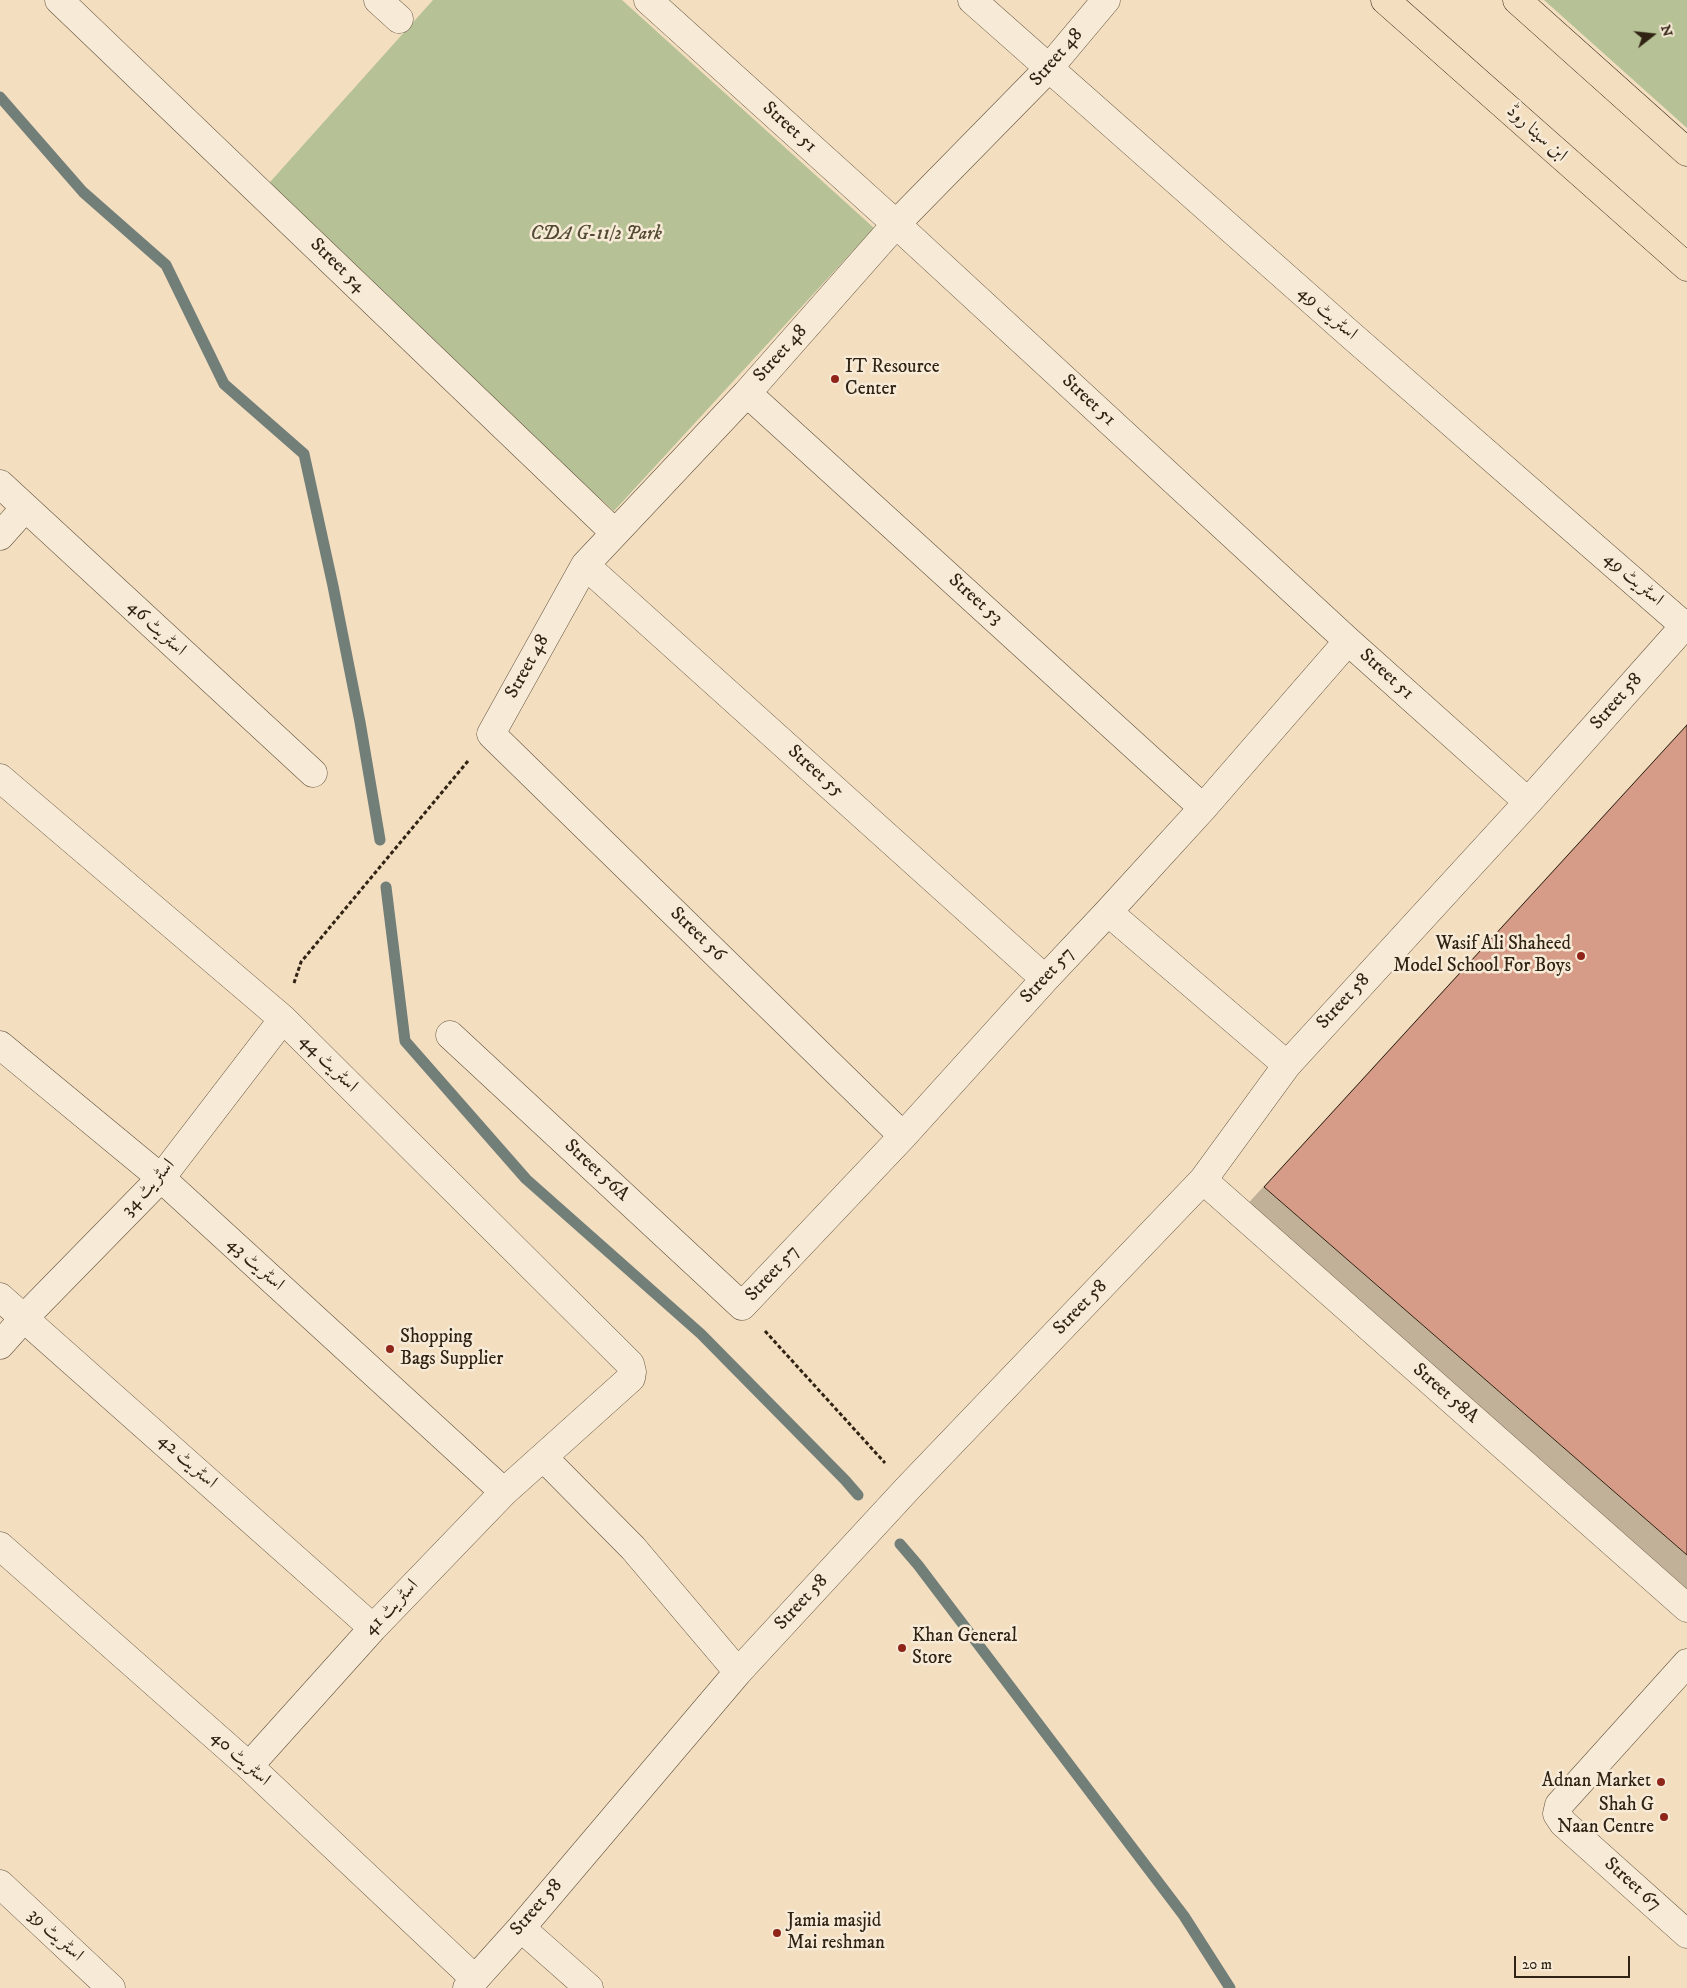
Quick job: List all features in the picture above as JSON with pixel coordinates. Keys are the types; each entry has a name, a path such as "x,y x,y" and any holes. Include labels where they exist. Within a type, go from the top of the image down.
{"main road":[{"name":"ابن سینا روڈ","path":"1385,0 1687,267"},
{"path":"1517,0 1687,152"}],"street":[{"name":"Street 54","path":"59,0 614,532"},
{"path":"378,0 400,19"},
{"name":"Street 51","path":"648,0 896,224 1348,641 1528,802"},
{"name":"اسٹریٹ 49","path":"972,0 1359,342 1686,625"},
{"name":"Street 48","path":"491,734 585,565 614,532 747,393 896,224 1049,68 1106,0"},
{"name":"Street 53","path":"747,393 1203,808"},
{"name":"اسٹریٹ 46","path":"0,484 313,773"},
{"path":"0,536 25,508"},
{"name":"Street 55","path":"585,565 1045,979"},
{"name":"Street 58","path":"471,1983 521,1928 738,1672 908,1488 1203,1180 1286,1065 1528,802 1686,625"},
{"name":"Street 57","path":"742,1306 903,1136 1203,808 1348,641"},
{"name":"Street 56","path":"491,734 903,1136"},
{"name":"اسٹریٹ 44","path":"0,780 283,1019 630,1364 632,1372"},
{"path":"1108,912 1286,1065"},
{"name":"اسٹریٹ 34","path":"0,1345 161,1178 283,1019"},
{"name":"Street 56A","path":"450,1035 742,1306"},
{"name":"اسٹریٹ 43","path":"0,1045 161,1178 504,1492"},
{"name":"Street 58A","path":"1203,1180 1687,1608"},
{"name":"اسٹریٹ 42","path":"0,1297 373,1628"},
{"name":"اسٹریٹ 41","path":"248,1766 373,1628 504,1492 631,1378 632,1372"},
{"path":"543,1457 633,1548 738,1672"},
{"name":"اسٹریٹ 40","path":"0,1546 248,1766 471,1983"},
{"name":"Street 67","path":"1687,1663 1559,1805 1557,1814 1563,1822 1687,1934"},
{"name":"اسٹریٹ 39","path":"0,1884 111,1988"},
{"path":"521,1928 589,1988"}],"path":[{"path":"283,1019 301,962 491,734"},
{"path":"742,1306 908,1488"}],"green space":[{"name":"CDA G-11/2 Park","path":"433,0 622,0 874,228 614,511 262,191"},
{"path":"1544,0 1687,0 1687,128"}],"building":[{"name":"Wasif Ali Shaheed Model School For Boys","path":"1687,725 1687,1555 1264,1187"}],"waterway":[{"path":"0,97 83,192 166,265 224,384 304,454 360,722 380,840"},
{"path":"386,887 405,1041 526,1179 701,1334 858,1495"},
{"path":"900,1544 918,1565 1184,1916 1230,1988"}],"place":[{"name":"IT Resource Center","path":"835,379"},
{"name":"Wasif Ali Shaheed Model School For Boys","path":"1581,956"},
{"name":"Shopping Bags Supplier","path":"390,1349"},
{"name":"Khan General Store","path":"902,1648"},
{"name":"Adnan Market","path":"1661,1782"},
{"name":"Shah G Naan Centre","path":"1664,1817"},
{"name":"Jamia masjid Mai reshman","path":"777,1933"}]}
